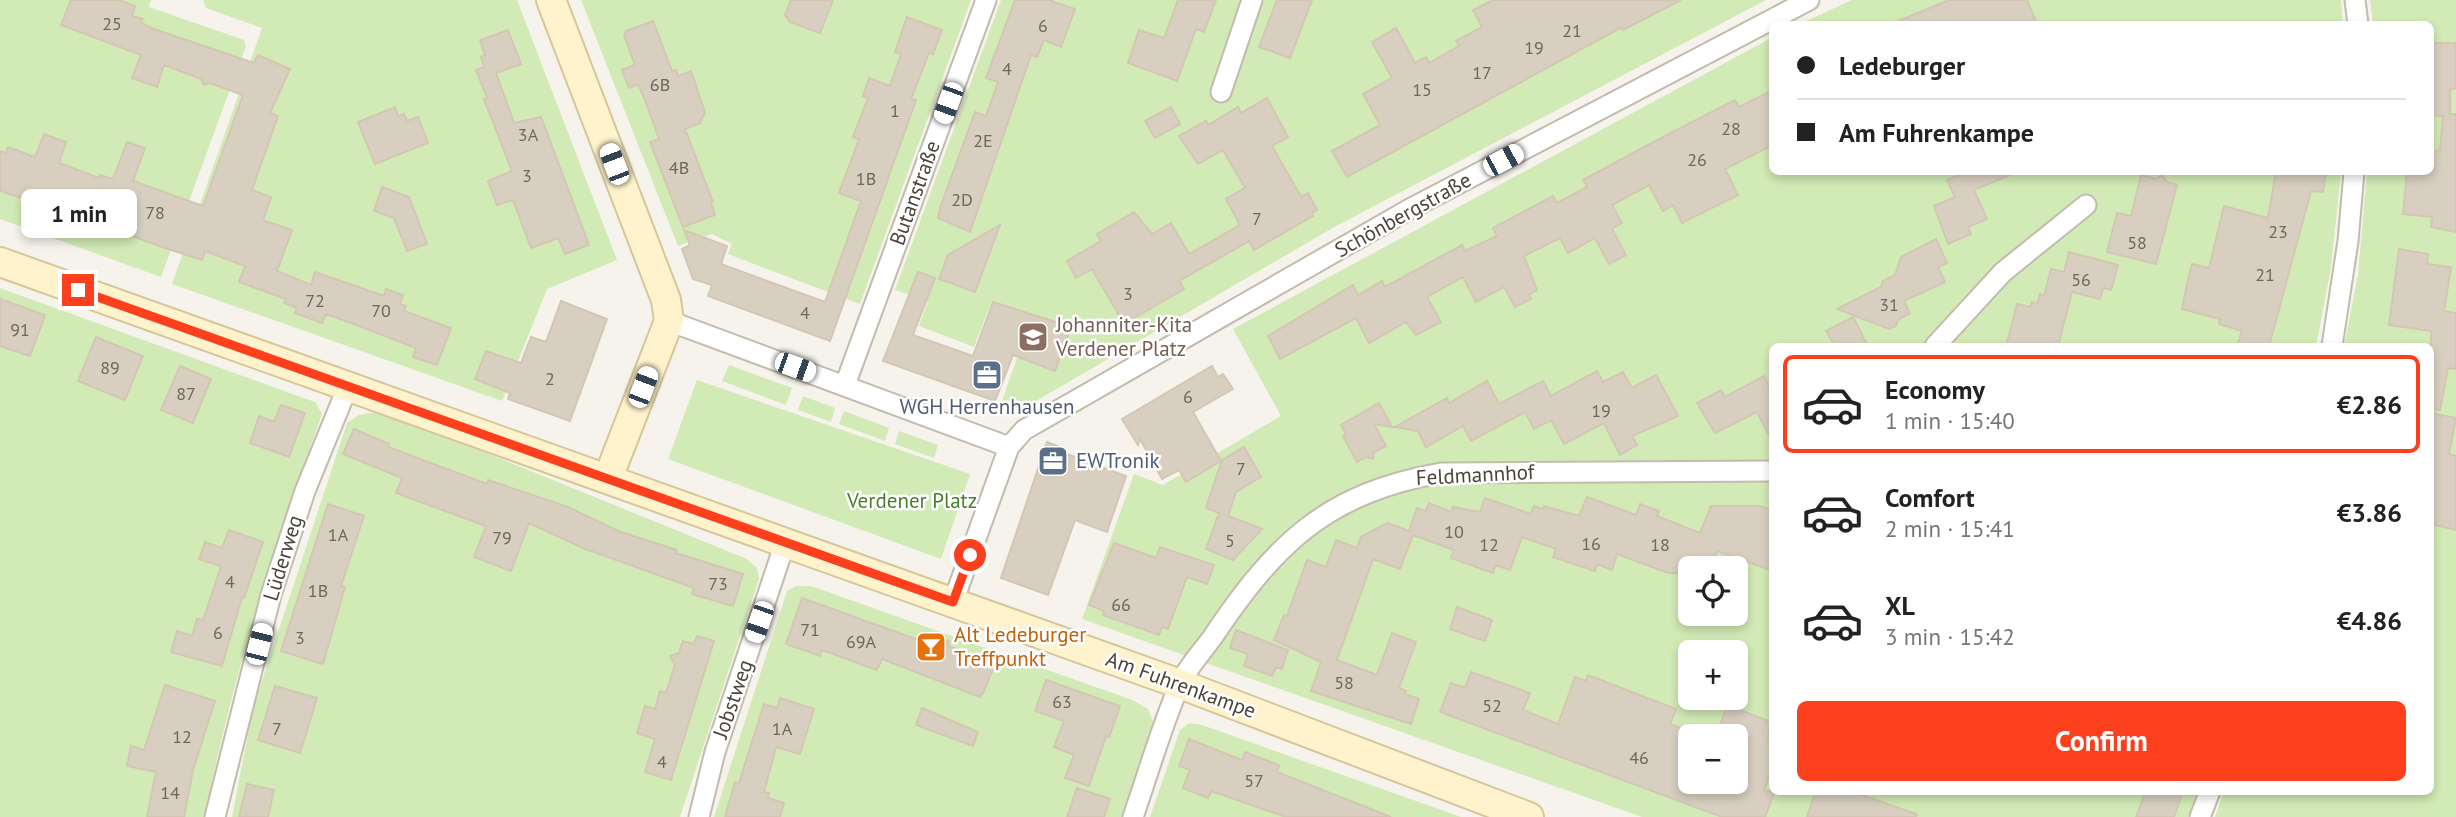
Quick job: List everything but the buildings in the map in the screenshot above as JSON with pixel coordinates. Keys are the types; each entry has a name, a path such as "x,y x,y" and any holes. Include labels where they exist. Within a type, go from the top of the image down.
{"street":[{"path":"551,0 666,300 669,321 608,478"},
{"name":"Butanstraße","path":"845,386 986,0"},
{"path":"1221,92 1252,0"},
{"name":"Schönbergstraße","path":"1009,447 1024,430 1408,210 1809,0"},
{"path":"2356,0 2358,21"},
{"path":"2332,343 2348,241 2354,175"},
{"path":"1938,343 2003,272 2086,205"},
{"name":"Am Fuhrenkampe","path":"0,262 1180,684 1529,817"},
{"path":"669,321 1009,447 953,602"},
{"name":"Lüderweg","path":"215,817 271,595 305,491 348,386"},
{"name":"Feldmannhof","path":"1133,817 1180,684 1237,600 1276,555 1311,524 1352,497 1401,480 1441,473 1769,471"},
{"name":"Jobstweg","path":"699,817 715,752 785,544"},
{"path":"2200,817 2208,795"}],"green space":[{"path":"0,0 151,0 149,7 244,40 246,46 161,277 0,219"},
{"path":"203,0 517,0 617,260 547,289 502,401 172,284 262,28 206,8"},
{"path":"581,0 971,0 860,304 728,254 732,244 712,234 678,246"},
{"path":"1001,0 1766,0 1336,226 1024,408 1002,401 1029,323 989,308 974,347 919,326 928,301 895,290"},
{"path":"1852,0 2341,0 2343,21 1806,21"},
{"path":"2370,0 2456,0 2456,817 2215,817 2223,795 2434,795 2434,343 2345,343 2358,275 2367,175 2434,175 2434,21 2373,21"},
{"path":"1769,39 1769,175 2341,175 2331,268 2317,343 1769,343 1769,795 2196,795 2188,817 1642,817 1082,619 1134,474 1163,485 1281,416 1233,329"},
{"path":"0,288 315,402 322,414 241,664 205,817 0,817"},
{"path":"729,365 792,388 786,405 722,381"},
{"name":"Verdener Platz","path":"697,380 970,474 941,559 668,459"},
{"path":"803,396 835,408 831,422 798,410"},
{"path":"383,411 747,559 757,568 759,579 680,817 232,817 253,708 347,423 359,415"},
{"path":"844,411 889,428 885,441 839,424"},
{"path":"899,431 938,445 934,458 895,444"},
{"path":"796,586 811,586 1132,700 1148,709 1154,724 1125,817 714,817 787,591"},
{"path":"1189,723 1202,725 1461,817 1150,817 1180,730"}],"place":[{"name":"Johanniter-Kita Verdener Platz","path":"1033,337"},
{"name":"WGH Herrenhausen","path":"987,375"},
{"name":"EWTronik","path":"1053,461"},
{"name":"Alt Ledeburger Treffpunkt","path":"931,647"}],"route":[{"path":"78,290 953,602 970,555"}]}
